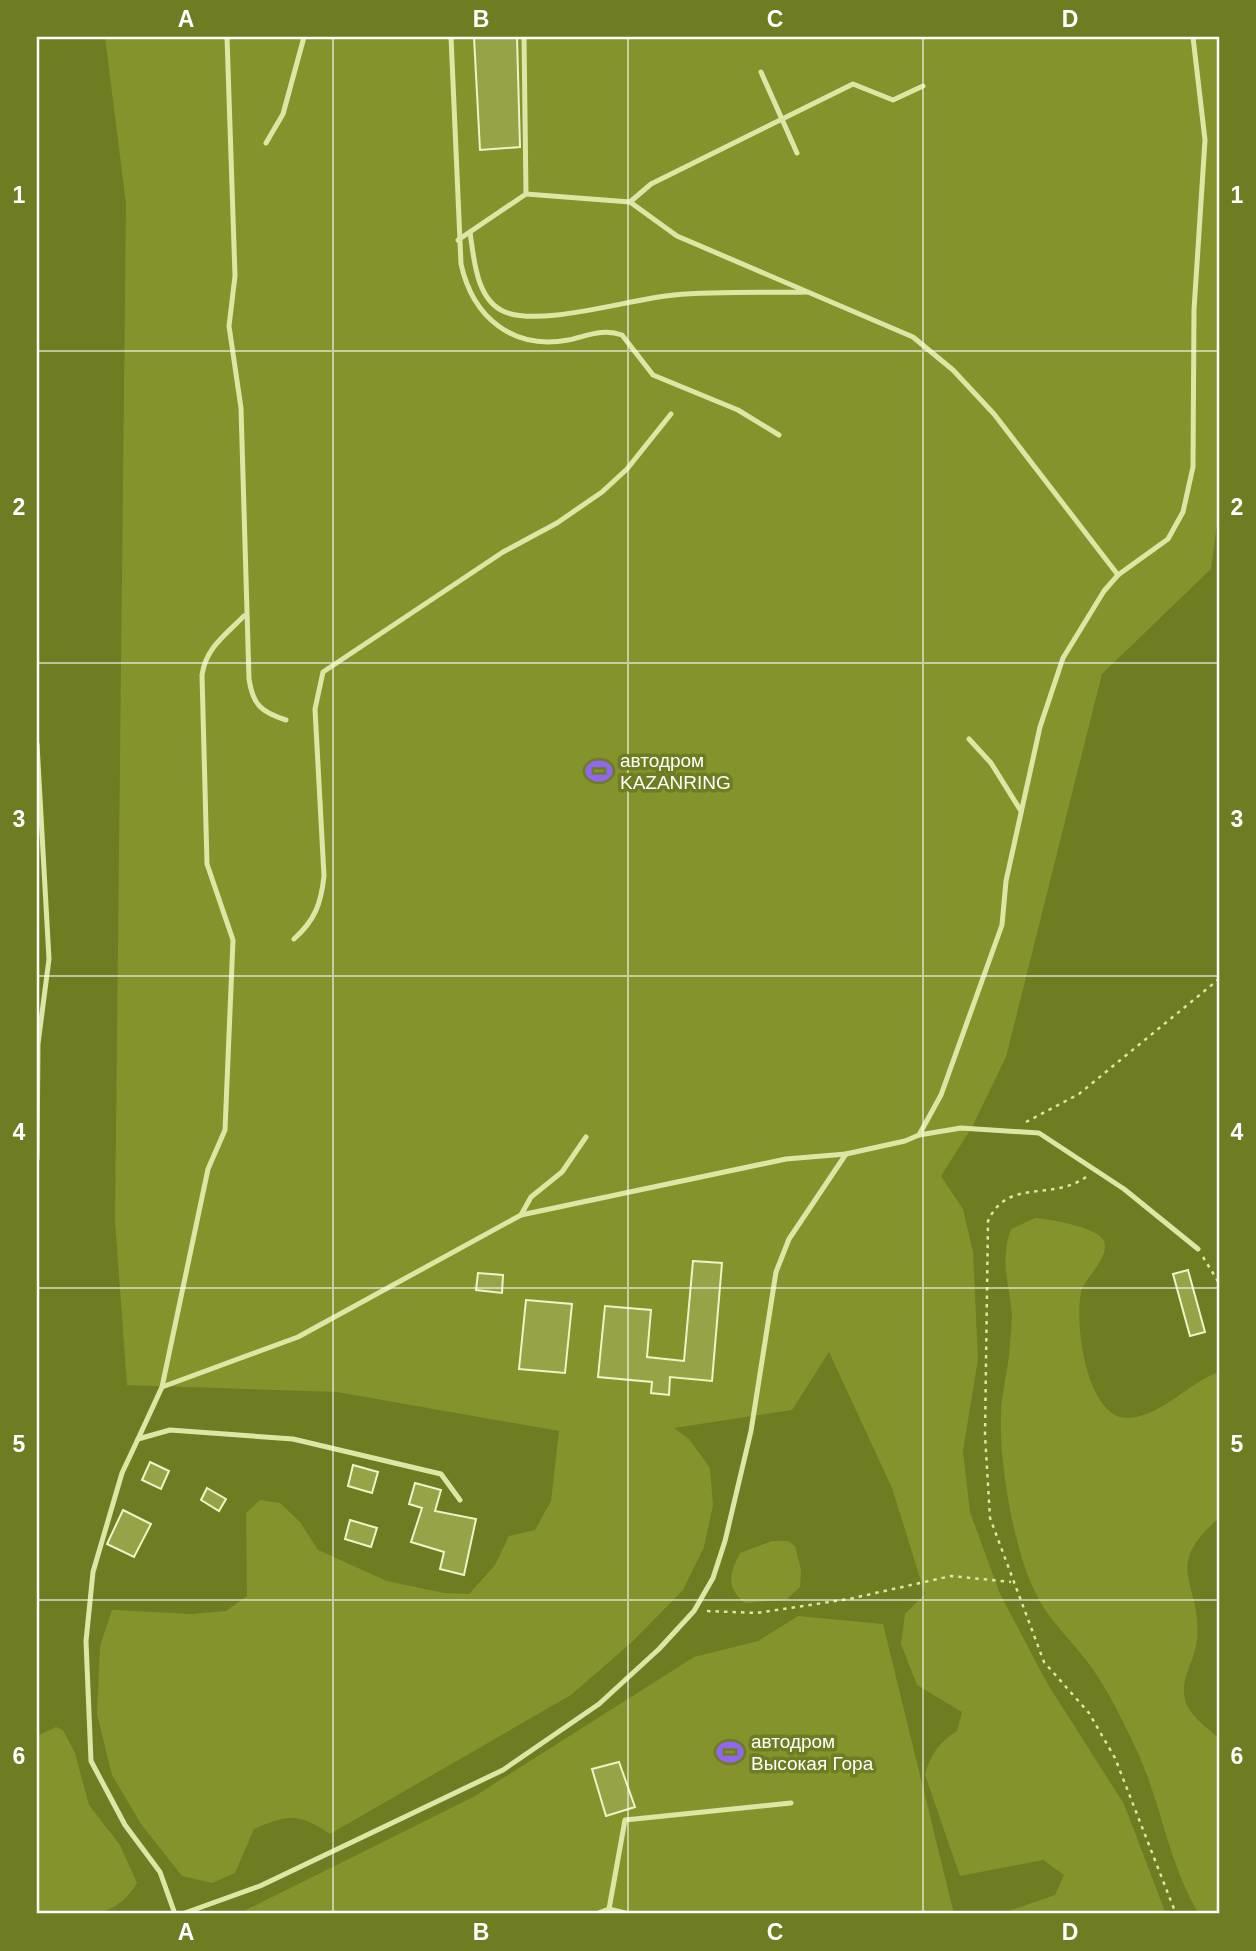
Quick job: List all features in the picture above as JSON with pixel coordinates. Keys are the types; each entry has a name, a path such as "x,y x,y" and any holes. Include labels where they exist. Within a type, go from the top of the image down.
{"lane":[{"path":"227,37 235,276 229,313 241,408 247,603 244,616 251,696 264,713 286,720"},
{"path":"266,143 283,114 304,37"},
{"path":"451,37 458,240 463,275 486,314 509,334 534,342 549,342 601,331 614,332 628,341 653,375 738,410 779,435"},
{"path":"524,37 526,194"},
{"path":"919,1135 941,1095 1002,925 1006,881 1040,727 1063,658 1104,591 1118,575 1168,540 1183,512 1193,467 1194,310 1205,140 1193,37"},
{"path":"761,72 797,153"},
{"path":"630,202 651,184 853,85 893,100 923,86"},
{"path":"458,240 526,194 630,202 677,236 913,337 953,370 994,414 1118,575"},
{"path":"470,232 479,282 488,297 503,311 529,318 677,295 810,292"},
{"path":"294,939 317,914 323,887 315,709 323,672 503,552 557,523 602,492 627,469 671,414"},
{"path":"175,1914 160,1872 125,1825 91,1760 86,1641 93,1572 122,1473 162,1387 208,1169 225,1130 233,940 207,864 202,675 205,659 212,648 244,616"},
{"path":"969,739 991,763 1021,811"},
{"path":"37,744 49,959 38,1044 37,1159"},
{"path":"162,1387 298,1337 521,1215 786,1159 846,1154 905,1141 919,1135 961,1128 1039,1133 1097,1170 1198,1249"},
{"path":"521,1215 531,1197 562,1172 586,1137"},
{"path":"182,1914 260,1886 503,1770 599,1704 659,1649 694,1611 713,1577 725,1541 751,1431 776,1272 789,1239 846,1154"},
{"path":"138,1439 170,1430 293,1439 441,1474 460,1500"},
{"path":"608,1909 625,1820 791,1803"},
{"path":"596,1914 608,1909 629,1914"}],"path":[{"path":"1020,1130 1031,1117 1079,1094 1219,979"},
{"path":"1097,1170 1076,1184 1060,1190 1016,1193 995,1206 988,1221 985,1434 990,1518 1044,1662 1089,1713 1115,1758 1176,1914"},
{"path":"1198,1249 1219,1283"},
{"path":"694,1611 757,1613 849,1599 951,1576 1012,1582"}],"green space":[{"name":"автодром KAZANRING","path":"105,37 1219,37 1219,509 1211,569 1102,674 1006,1057 972,1127 941,1176 963,1209 973,1252 978,1359 963,1451 970,1512 1000,1594 1047,1683 1124,1804 1166,1914 1000,1914 1055,1895 1064,1875 1043,1860 960,1876 925,1775 936,1750 957,1731 962,1712 917,1685 901,1644 905,1614 925,1594 892,1488 829,1352 792,1410 674,1428 689,1439 710,1468 713,1505 704,1547 683,1590 632,1642 571,1695 330,1834 310,1822 293,1818 276,1820 254,1829 235,1873 212,1883 182,1876 141,1824 112,1775 97,1714 100,1646 112,1610 192,1614 226,1611 247,1596 246,1513 260,1500 280,1503 300,1522 318,1550 387,1581 444,1593 469,1594 495,1565 509,1536 535,1530 551,1501 559,1431 337,1392 127,1385 115,1221 126,204"},
{"path":"1035,1218 1083,1228 1100,1236 1104,1241 1101,1260 1082,1289 1079,1322 1086,1366 1093,1386 1102,1403 1114,1414 1129,1418 1141,1416 1219,1372 1219,1518 1201,1536 1188,1564 1197,1620 1197,1640 1185,1678 1184,1694 1188,1708 1219,1738 1219,1914 1199,1914 1188,1895 1137,1751 1098,1677 1040,1601 1027,1574 1014,1530 1005,1481 1001,1435 1001,1407 1012,1320 1006,1258 1011,1229"},
{"path":"772,1541 788,1541 795,1546 801,1570 800,1587 787,1599 745,1603 734,1591 731,1580 740,1553"},
{"name":"автодром Высокая Гора","path":"798,1616 883,1624 954,1914 238,1914 475,1796 694,1657 758,1641"},
{"path":"56,1727 63,1730 75,1753 89,1805 120,1845 137,1883 117,1905 93,1914 37,1914 37,1736"}],"building":[{"path":"474,37 517,37 520,147 480,150"},
{"path":"693,1261 722,1263 712,1381 670,1377 669,1395 651,1393 652,1382 598,1377 605,1306 651,1310 647,1357 684,1361"},
{"path":"1188,1270 1205,1332 1190,1336 1173,1274"},
{"path":"478,1273 503,1275 502,1293 476,1290"},
{"path":"526,1300 572,1304 565,1373 519,1369"},
{"path":"150,1462 169,1471 161,1489 142,1480"},
{"path":"353,1465 378,1472 372,1493 348,1486"},
{"path":"415,1483 441,1490 435,1511 476,1519 464,1575 440,1569 444,1552 411,1542 422,1508 409,1504"},
{"path":"207,1488 226,1499 219,1511 201,1500"},
{"path":"123,1510 151,1524 134,1557 107,1544"},
{"path":"350,1520 377,1528 371,1547 345,1539"},
{"path":"619,1762 635,1807 606,1816 592,1769"}],"place":[{"name":"автодром KAZANRING","path":"599,771"},
{"name":"автодром Высокая Гора","path":"730,1752"}]}
